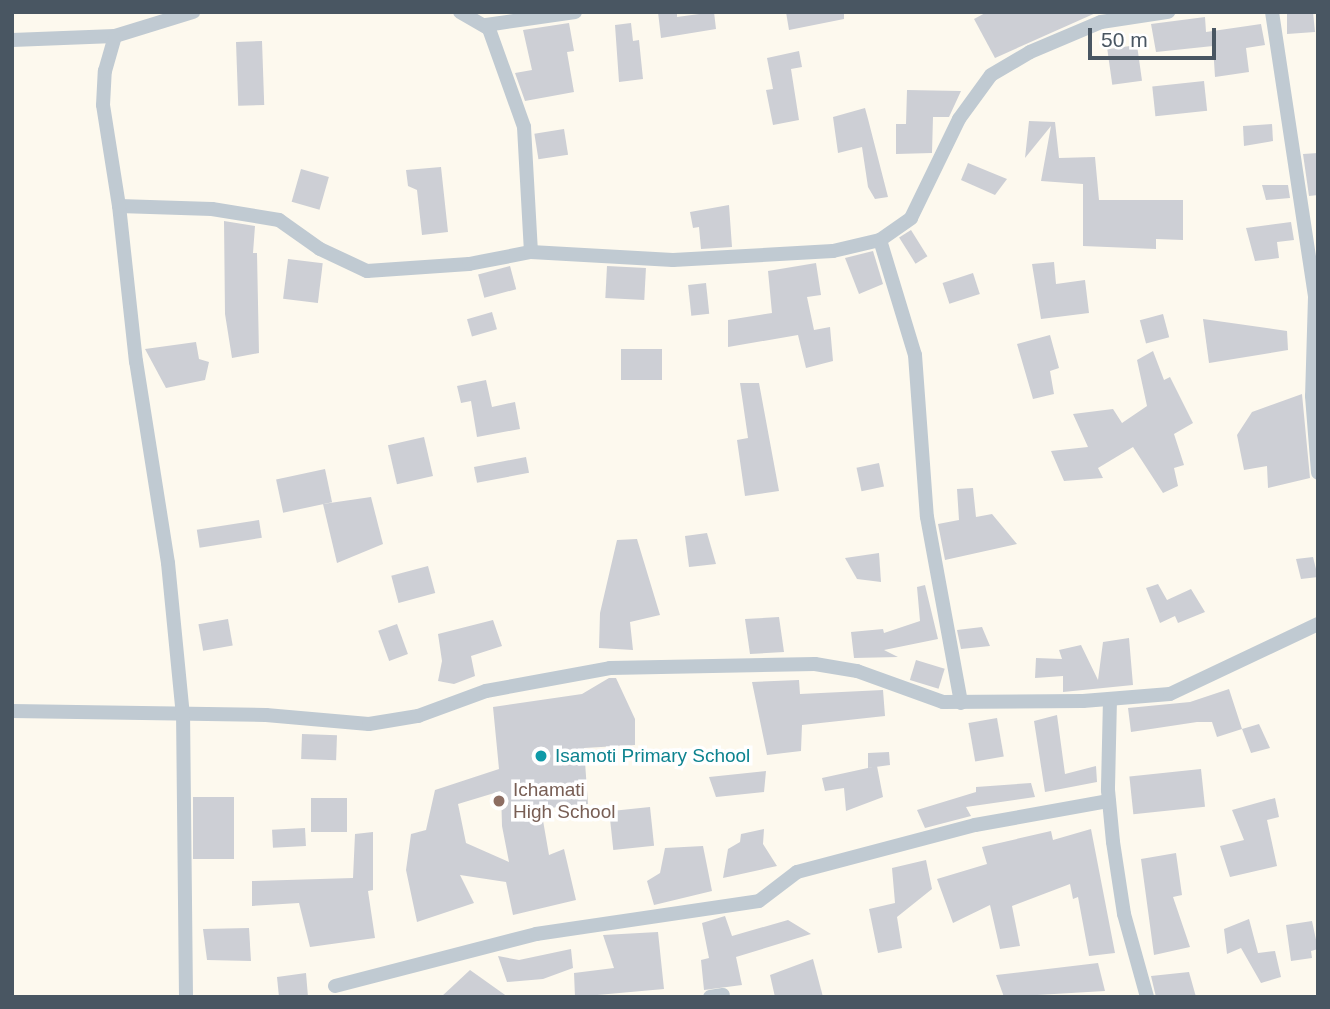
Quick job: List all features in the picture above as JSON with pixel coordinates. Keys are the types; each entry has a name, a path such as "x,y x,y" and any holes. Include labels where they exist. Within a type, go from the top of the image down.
{"street":[{"path":"12,40 115,36 192,12"},
{"path":"460,12 486,25 498,47 524,127 531,253"},
{"path":"486,25 575,12"},
{"path":"119,206 212,209 279,220 320,249 367,271 469,264 531,253 673,260 752,258 833,251 880,240 911,218 978,88 1007,64 1099,17 1168,12"},
{"path":"1272,12 1315,297 1312,396 1318,473"},
{"path":"115,36 105,71 103,105 119,206 136,362 169,563 183,716 186,997"},
{"path":"880,240 915,355 927,517 961,703"},
{"path":"12,711 183,716 266,715 369,724 418,716 486,691 610,668 815,664 865,674 922,697 961,703 1110,699 1179,691 1318,624"},
{"path":"1110,699 1109,801 1124,914 1147,997"},
{"path":"335,986 536,934 759,901 797,872 975,825 1109,801"}],"shaded area":[{"path":"12,12 1318,12 1318,997 12,997"}],"building":[{"path":"658,12 677,12 677,17 714,12 716,29 661,38"},
{"path":"786,12 844,12 844,19 789,30"},
{"path":"987,12 1098,12 995,58 974,19"},
{"path":"1287,12 1313,12 1315,32 1287,34"},
{"path":"1205,17 1206,32 1261,24 1265,45 1246,48 1249,72 1215,77 1213,46 1156,52 1151,24"},
{"path":"569,23 574,51 567,52 574,92 525,101 515,73 532,70 523,30"},
{"path":"631,23 633,41 639,40 643,79 619,82 615,25"},
{"path":"262,41 264,105 238,106 236,42"},
{"path":"1137,45 1142,81 1112,85 1107,49"},
{"path":"799,51 802,67 791,69 799,120 773,125 766,90 773,89 767,58"},
{"path":"1204,81 1207,111 1155,116 1152,86"},
{"path":"907,90 961,91 949,117 933,117 932,153 896,154 896,124 906,124"},
{"path":"865,108 888,197 875,199 868,187 862,147 838,153 833,117"},
{"path":"1029,121 1055,122 1059,158 1095,157 1099,200 1183,200 1183,240 1156,239 1156,249 1083,246 1083,184 1041,181 1051,126 1025,158"},
{"path":"1272,124 1273,141 1244,146 1243,126"},
{"path":"564,129 568,155 538,159 534,134"},
{"path":"1318,153 1318,195 1309,196 1303,154"},
{"path":"968,163 1007,179 995,195 961,180"},
{"path":"441,167 448,232 422,235 417,190 408,186 406,170"},
{"path":"301,169 329,177 320,210 292,202"},
{"path":"1262,185 1288,185 1290,198 1266,200"},
{"path":"729,205 732,247 701,249 699,227 693,228 690,212"},
{"path":"224,221 255,226 253,253 257,253 259,353 232,358 225,314"},
{"path":"1291,222 1294,240 1277,242 1279,258 1255,261 1246,228"},
{"path":"911,230 927,256 916,264 899,237"},
{"path":"873,251 883,284 859,294 845,258"},
{"path":"288,259 323,263 318,303 283,299"},
{"path":"1054,262 1056,284 1085,280 1089,313 1041,319 1032,264"},
{"path":"816,263 821,295 807,297 814,330 830,327 833,361 806,368 798,335 728,347 728,320 772,313 768,271"},
{"path":"510,266 516,289 484,298 478,275"},
{"path":"607,266 646,268 644,300 605,298"},
{"path":"973,273 980,294 949,304 943,283"},
{"path":"706,283 709,314 691,316 688,285"},
{"path":"492,312 497,329 472,336 467,319"},
{"path":"1163,314 1169,337 1146,343 1140,320"},
{"path":"1203,319 1287,331 1288,350 1209,363"},
{"path":"1050,335 1059,368 1050,371 1054,394 1033,399 1017,344"},
{"path":"196,342 199,359 209,362 205,380 166,388 145,349"},
{"path":"621,349 662,349 662,380 621,380"},
{"path":"1153,351 1164,380 1170,377 1193,423 1174,434 1184,465 1174,468 1178,486 1163,493 1133,447 1098,468 1103,478 1064,481 1051,451 1088,447 1073,414 1113,409 1122,423 1147,406 1137,360"},
{"path":"486,380 492,407 515,402 520,429 477,437 471,401 461,403 457,386"},
{"path":"740,383 759,383 779,491 745,496 737,440 748,438"},
{"path":"1302,394 1310,478 1268,488 1267,466 1244,470 1237,435 1252,412"},
{"path":"424,437 433,476 397,484 388,445"},
{"path":"526,457 529,473 477,483 474,467"},
{"path":"879,463 884,486 861,491 857,468"},
{"path":"325,469 332,502 283,513 276,479"},
{"path":"973,488 976,517 992,514 1017,544 945,560 938,524 959,520 957,489"},
{"path":"371,497 383,544 337,563 323,504"},
{"path":"259,520 262,538 200,548 197,530"},
{"path":"707,533 716,564 689,567 685,536"},
{"path":"637,539 660,615 630,622 633,650 599,648 600,613 617,540"},
{"path":"879,553 881,582 857,579 845,558"},
{"path":"1313,557 1318,577 1301,579 1296,559"},
{"path":"428,566 435,593 399,603 391,576"},
{"path":"1158,584 1167,600 1191,589 1205,612 1178,623 1175,616 1160,623 1146,588"},
{"path":"925,585 938,639 884,650 898,657 854,658 851,632 883,629 884,633 920,621 917,587"},
{"path":"779,617 784,652 750,654 745,619"},
{"path":"228,619 233,646 203,651 198,624"},
{"path":"493,620 502,646 471,656 475,676 454,684 438,681 442,661 438,634"},
{"path":"397,624 408,654 389,661 378,631"},
{"path":"982,627 990,646 961,649 957,630"},
{"path":"1129,638 1133,685 1063,692 1063,676 1035,678 1036,658 1062,659 1059,650 1081,645 1098,680 1103,642"},
{"path":"916,660 945,669 939,689 910,680"},
{"path":"609,678 616,678 635,719 635,745 584,748 588,804 541,809 549,855 564,849 576,900 513,915 506,882 460,875 474,903 417,922 406,870 411,834 426,830 435,790 499,769 493,707 582,694","holes":["501,791 502,826 509,862 466,843 458,804"]},
{"path":"799,680 800,694 883,690 885,716 802,725 801,751 767,755 752,682"},
{"path":"1229,689 1242,729 1217,737 1212,722 1197,722 1131,732 1128,708 1190,702"},
{"path":"1057,715 1065,774 1096,766 1097,782 1045,792 1034,721"},
{"path":"997,718 1004,756 975,761 968,723"},
{"path":"1259,724 1270,748 1251,753 1242,729"},
{"path":"302,734 337,735 336,760 301,759"},
{"path":"889,752 890,765 868,768 868,753"},
{"path":"877,766 883,797 846,811 844,788 825,791 822,778"},
{"path":"1201,769 1205,807 1133,814 1129,777"},
{"path":"766,771 764,792 716,797 709,777"},
{"path":"1031,783 1035,797 966,807 971,816 925,828 917,810 976,792 976,787"},
{"path":"193,797 234,797 234,859 193,859"},
{"path":"311,798 347,798 347,832 311,832"},
{"path":"1275,798 1279,817 1267,820 1277,866 1230,877 1220,846 1244,840 1232,810"},
{"path":"650,807 654,846 613,850 609,811"},
{"path":"305,828 306,846 273,848 272,830"},
{"path":"764,829 763,844 777,866 723,878 728,849 740,842 741,834"},
{"path":"1091,829 1115,953 1089,956 1078,897 1073,899 1070,884 1012,906 1020,946 1000,949 990,905 953,923 937,879 987,864 982,847 1051,831 1053,840"},
{"path":"373,832 373,890 368,891 375,938 310,947 299,903 252,906 252,881 353,878 355,834"},
{"path":"703,846 712,891 654,905 647,881 660,873 665,848"},
{"path":"1176,853 1182,895 1173,897 1190,947 1154,955 1141,859"},
{"path":"926,860 932,889 897,917 902,948 878,953 869,909 895,903 892,868"},
{"path":"725,916 732,936 788,920 811,934 736,957 742,985 704,990 701,960 709,958 702,923"},
{"path":"1249,919 1258,953 1275,951 1281,977 1261,983 1241,948 1227,954 1224,929"},
{"path":"1312,921 1318,949 1311,951 1312,958 1291,961 1286,925"},
{"path":"249,928 251,961 207,960 203,929"},
{"path":"658,932 664,989 575,997 574,973 614,968 603,935"},
{"path":"571,949 573,968 543,979 507,982 498,956 519,960"},
{"path":"813,959 823,997 775,997 770,975"},
{"path":"1098,963 1105,991 1004,997 996,975"},
{"path":"470,970 508,997 441,997"},
{"path":"1189,972 1196,997 1156,997 1151,976"},
{"path":"306,973 308,997 279,997 277,977"}],"place":[{"name":"Isamoti Primary School","path":"541,756"},
{"name":"Ichamati High School","path":"499,801"}]}
